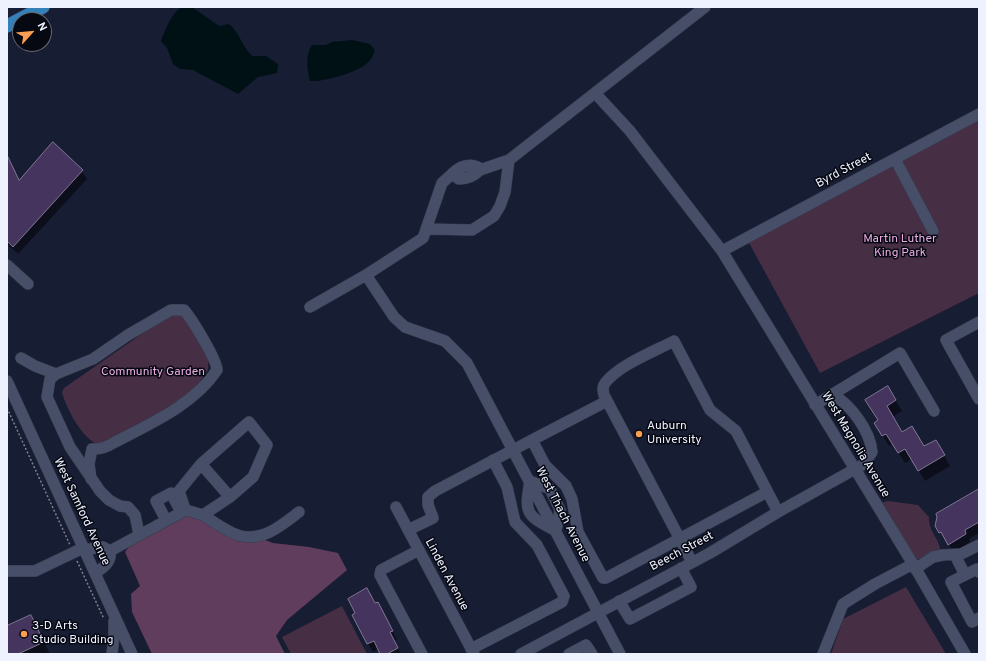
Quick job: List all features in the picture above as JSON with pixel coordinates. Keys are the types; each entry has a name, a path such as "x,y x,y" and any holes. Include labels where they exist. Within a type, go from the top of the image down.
{"main road":[{"path":"7,26 43,7"}],"street":[{"path":"310,307 366,275 423,238 442,183 452,174 459,179 465,179 476,174 480,170 509,160 705,7"},
{"name":"West Magnolia Avenue","path":"595,93 635,138 722,251 854,471 914,567 964,654"},
{"name":"Byrd Street","path":"722,251 979,114"},
{"path":"895,159 933,231"},
{"path":"427,229 472,230 494,216 500,206 504,192 509,160"},
{"path":"7,265 28,284"},
{"name":"West Thach Avenue","path":"366,275 394,317 405,327 445,341 467,363 482,388 620,654"},
{"path":"91,479 89,464 92,449 105,448 166,416 212,378 217,370 217,364 191,318 184,310 171,310 128,335 94,359 56,374 50,378 47,397 70,447 91,479 100,492 109,500 120,506 128,507 135,515 139,534"},
{"path":"979,322 946,340 979,399"},
{"path":"692,562 607,401 603,389 605,383 624,367 674,341 710,410 736,431 778,512"},
{"path":"815,405 900,353 934,411"},
{"path":"21,358 35,366 56,374"},
{"name":"West Samford Avenue","path":"7,381 80,550 94,573 132,654"},
{"name":"Beech Street","path":"520,654 692,562 864,464 869,459 872,452 871,445 863,428 849,409 840,398 832,394"},
{"path":"408,530 433,518 428,505 428,497 435,491 607,401"},
{"path":"183,511 179,491 201,464 250,422 266,445 253,477 230,497 203,515"},
{"path":"532,440 545,465 566,486 572,499 578,532 603,578 606,578 767,492"},
{"path":"472,652 562,602 564,596 537,545 519,529 515,522 507,487 493,460"},
{"path":"201,464 230,497"},
{"path":"166,520 156,501 171,493 183,511"},
{"name":"Linden Avenue","path":"396,507 472,652"},
{"path":"110,551 183,511 203,515 241,536 258,536 277,528 299,512"},
{"path":"823,654 843,604 875,584 933,558 942,555 962,554 979,545"},
{"path":"7,571 35,571 80,550 103,547 110,551"},
{"path":"419,550 381,570 380,575 422,654"},
{"path":"94,573 111,558 110,551"},
{"path":"954,555 965,575"},
{"path":"619,601 630,619 691,587 681,568"},
{"path":"979,572 977,569 951,582 972,622 979,618"},
{"path":"112,654 114,614"},
{"path":"569,654 586,645 592,654"}],"path":[{"path":"7,408 80,550 106,625"}],"green space":[{"name":"Martin Luther King Park","path":"979,120 979,293 820,373 748,241"},
{"name":"Community Garden","path":"178,313 187,318 209,351 208,370 194,390 172,406 100,445 94,442 87,437 71,415 62,392 64,388 169,315"},
{"path":"888,501 918,505 929,517 930,527 939,543 940,551 916,560 880,503"},
{"path":"906,587 946,654 831,654 843,619"},
{"path":"342,606 367,654 291,654 282,637"}],"shaded area":[{"path":"182,7 192,7 219,26 229,24 252,56 266,56 278,64 277,73 258,77 238,94 193,70 180,69 173,64 167,48 161,41 172,17 178,9"},
{"path":"352,40 370,44 375,50 371,59 366,64 352,72 334,78 310,81 307,67 308,53 312,45 326,45 332,42"},
{"path":"186,510 273,543 309,547 338,553 347,570 287,620 276,636 285,654 152,654 132,612 131,594 140,586 125,552 139,534"}],"building":[{"path":"53,142 83,170 13,247 7,241 7,155 19,180"},
{"path":"888,386 896,400 887,406 902,432 912,426 924,446 936,440 945,455 918,471 905,449 898,453 886,434 882,436 874,423 878,420 865,400"},
{"path":"979,489 979,522 965,530 966,534 948,545 941,532 939,533 935,526 937,517 936,514"},
{"path":"367,588 375,603 378,602 393,631 390,632 398,648 387,654 380,654 374,641 367,644 352,615 355,613 348,599"},
{"name":"3-D Arts Studio Building","path":"31,615 44,642 18,654 7,654 7,626"}],"place":[{"name":"Auburn University","path":"639,434"},
{"name":"3-D Arts Studio Building","path":"24,634"}]}
